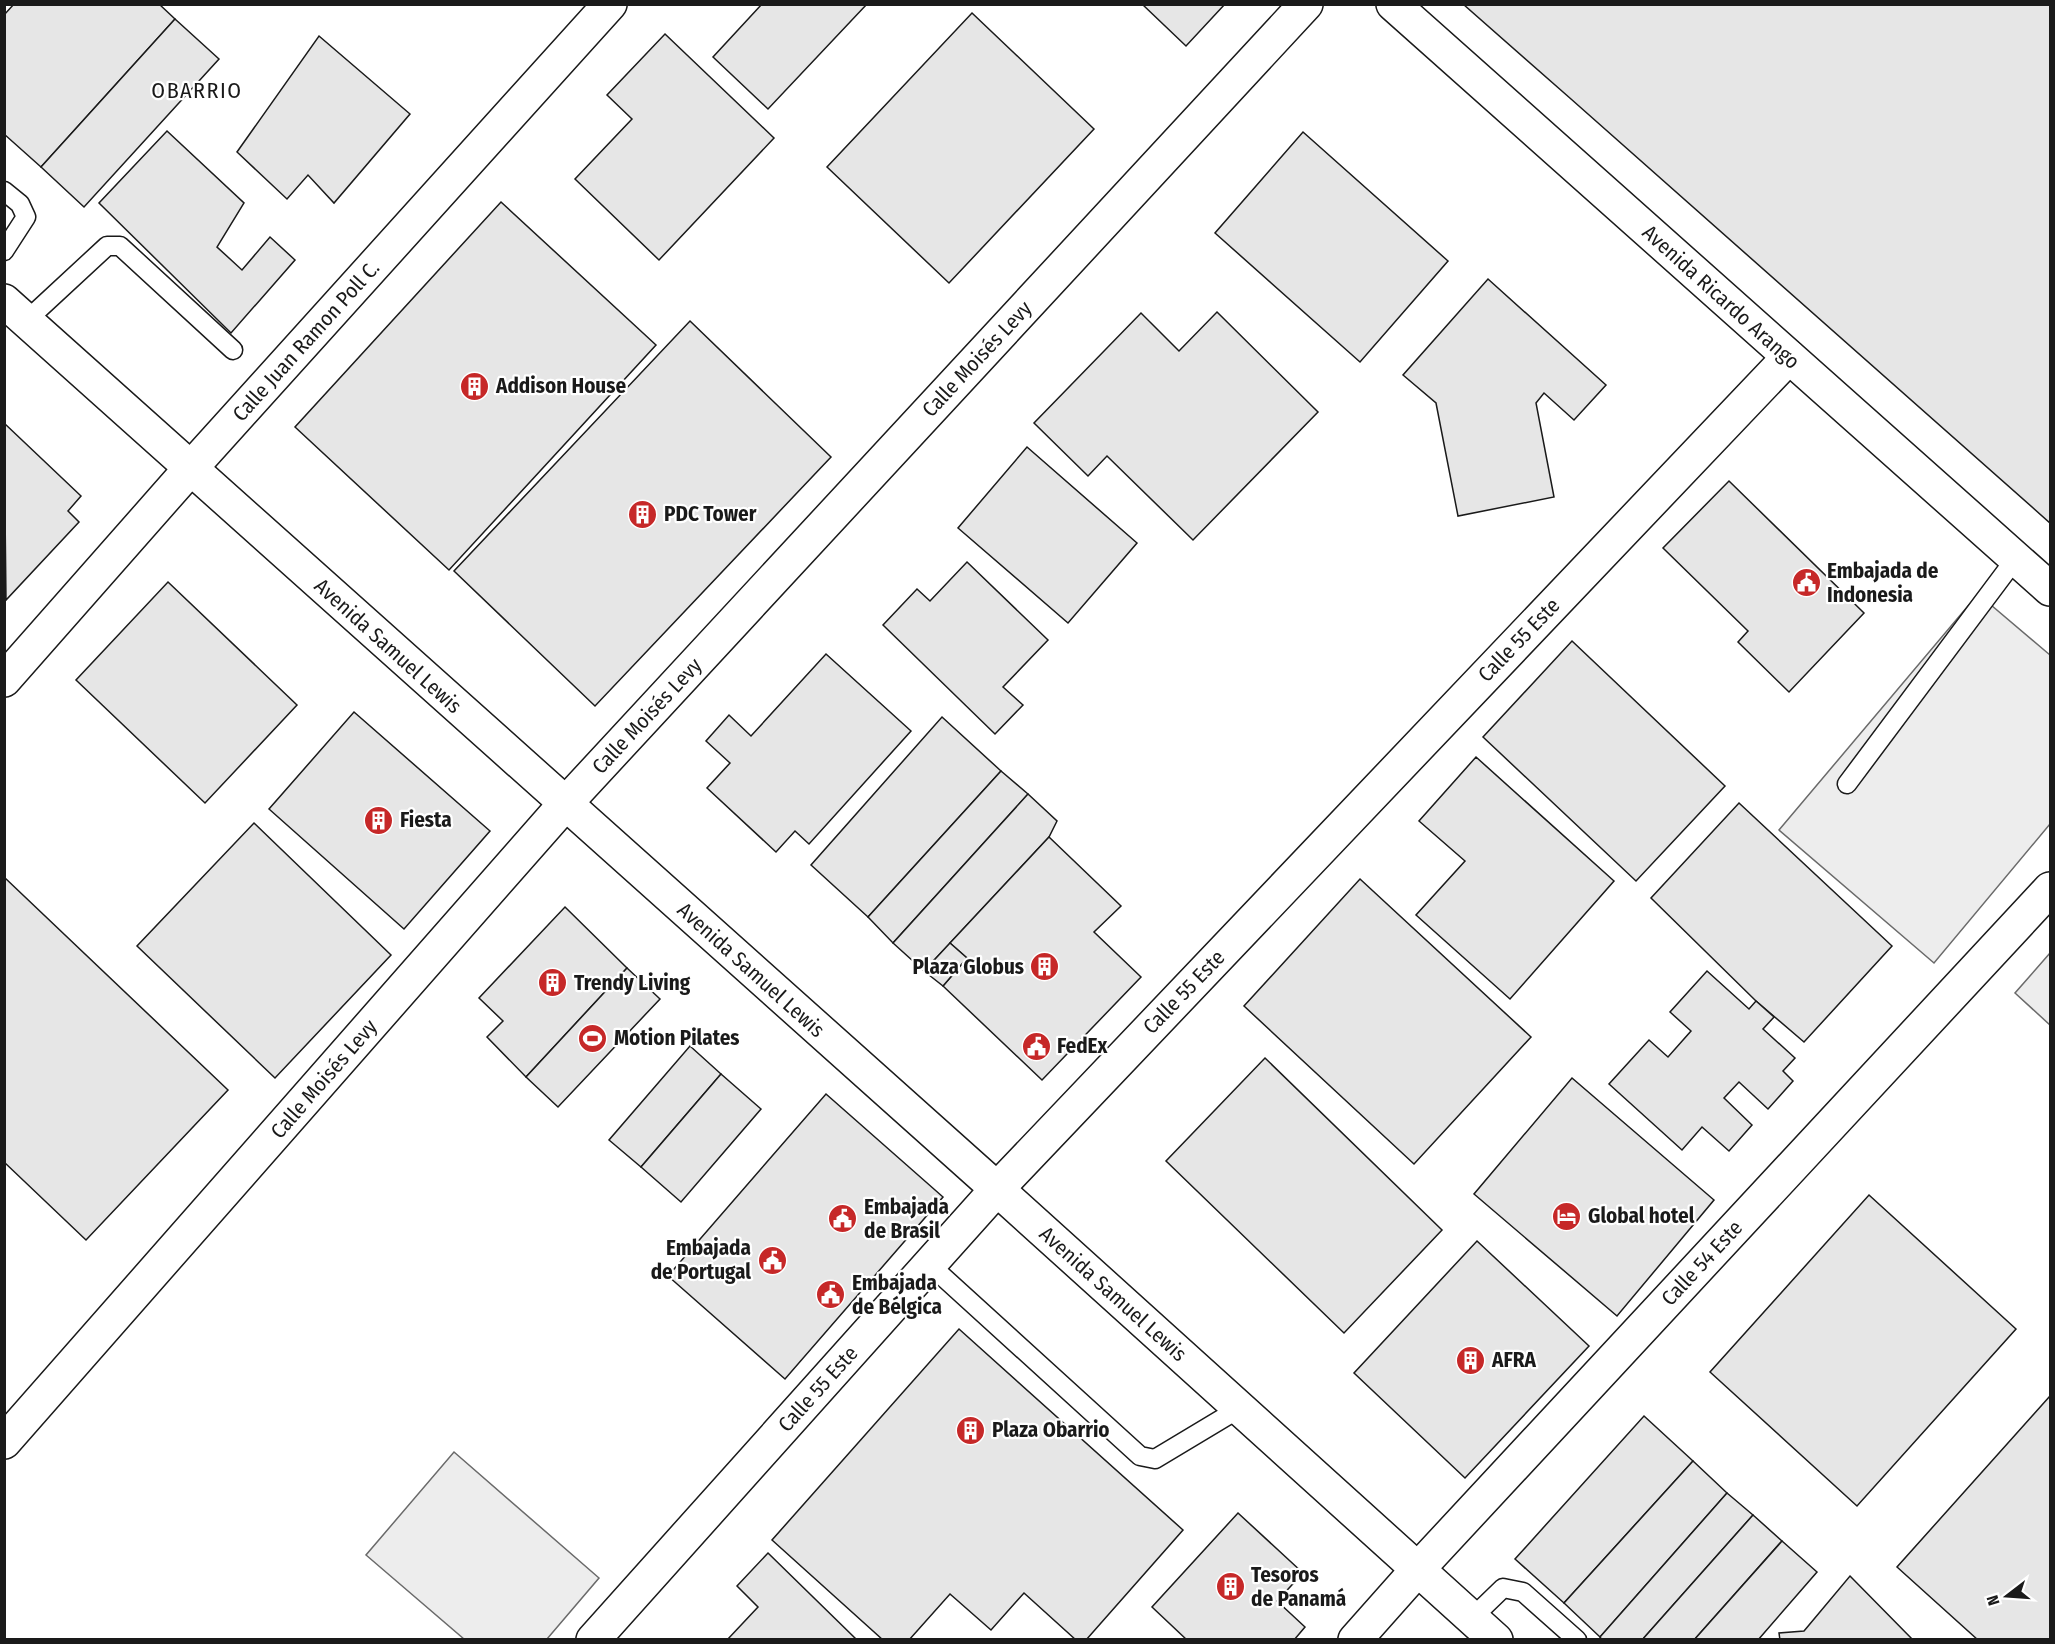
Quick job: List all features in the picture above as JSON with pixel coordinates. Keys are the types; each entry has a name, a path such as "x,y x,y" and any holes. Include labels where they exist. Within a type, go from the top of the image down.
{"street":[{"name":"Calle Juan Ramon Poll C.","path":"4,680 610,4"},
{"name":"Calle Moisés Levy","path":"4,1442 565,804 1306,4"},
{"name":"Avenida Ricardo Arango","path":"1393,4 2050,589"},
{"name":"Avenida Samuel Lewis","path":"15,311 190,470 997,1189 1496,1640"},
{"name":"Calle 55 Este","path":"593,1640 997,1189 1789,357"},
{"name":"Calle 54 Este","path":"1355,1640 1418,1569 2050,889"}],"lane":[{"path":"4,191 20,204 27,217 4,251"},
{"path":"15,311 107,246 120,246 233,350"},
{"path":"1847,784 2016,558"},
{"path":"929,1264 1140,1456 1155,1459 1240,1408"},
{"path":"1472,1617 1503,1588 1523,1592 1577,1640"}],"shaded area":[{"path":"1978,594 2050,655 2050,824 1934,963 1779,830"},
{"path":"2050,953 2050,1025 2015,993"},
{"path":"454,1452 599,1578 547,1639 464,1639 366,1555"}],"building":[{"path":"14,4 159,4 175,19 41,167 4,134 4,15"},
{"path":"762,4 867,4 768,109 713,57"},
{"path":"1142,4 1225,4 1186,46"},
{"path":"1463,4 2050,4 2050,523 1571,99"},
{"path":"972,13 1094,129 949,283 827,167"},
{"path":"175,19 219,59 84,207 41,167"},
{"path":"665,34 774,138 659,260 575,179 632,119 607,95"},
{"path":"319,36 410,114 334,203 308,175 287,199 237,152"},
{"path":"167,131 244,203 217,247 242,270 270,237 295,260 231,333 99,203"},
{"path":"1303,132 1448,261 1360,362 1215,233"},
{"name":"Addison House","path":"501,202 656,345 449,570 295,427"},
{"path":"1488,279 1606,385 1574,420 1544,393 1536,403 1554,497 1458,516 1436,403 1403,375"},
{"path":"1217,312 1318,412 1193,540 1107,456 1088,476 1034,423 1141,313 1179,351"},
{"name":"PDC Tower","path":"690,321 831,457 595,706 454,571"},
{"path":"4,423 81,496 68,511 79,522 6,600"},
{"path":"1027,447 1137,543 1068,623 958,528"},
{"path":"1729,481 1864,613 1789,692 1738,642 1748,631 1663,548"},
{"path":"967,562 1048,640 1003,687 1023,705 995,734 883,625 917,589 930,601"},
{"path":"168,582 297,705 205,803 76,680"},
{"path":"1572,641 1725,786 1636,881 1483,737"},
{"path":"826,654 911,731 809,844 795,831 776,852 707,788 730,763 706,741 729,715 751,736"},
{"name":"Fiesta","path":"354,712 490,831 404,929 269,809"},
{"path":"942,717 1001,771 868,917 811,865"},
{"path":"1476,757 1614,881 1510,999 1416,915 1465,861 1419,821"},
{"path":"1001,771 1028,794 893,943 868,917"},
{"path":"1028,794 1057,821 1049,837 924,971 893,943"},
{"path":"1739,803 1892,946 1804,1042 1756,1001 1651,898"},
{"path":"254,823 391,955 275,1078 137,946"},
{"name":"Plaza Globus","path":"1049,837 1121,906 1094,932 1141,977 1042,1080 943,986 967,958 950,943"},
{"path":"4,877 228,1090 86,1240 4,1162"},
{"path":"1360,879 1531,1037 1414,1164 1244,1006"},
{"name":"Trendy Living","path":"565,907 627,968 526,1077 487,1037 503,1021 479,998"},
{"path":"950,943 967,958 943,986 924,971"},
{"name":"Motion Pilates","path":"627,968 660,999 558,1107 526,1077"},
{"path":"1707,971 1749,1009 1756,1001 1774,1017 1763,1029 1795,1058 1783,1071 1793,1081 1768,1109 1739,1082 1724,1098 1752,1125 1729,1151 1702,1127 1682,1150 1609,1084 1649,1040 1668,1057 1691,1031 1670,1012"},
{"path":"690,1046 721,1074 641,1167 609,1140"},
{"path":"1265,1058 1442,1230 1344,1333 1166,1161"},
{"path":"721,1074 761,1109 681,1202 641,1167"},
{"path":"1572,1078 1714,1200 1617,1316 1474,1194"},
{"path":"826,1094 943,1197 785,1379 668,1276"},
{"path":"1869,1195 2016,1329 1857,1506 1710,1372"},
{"name":"AFRA","path":"1477,1241 1589,1346 1465,1478 1354,1373"},
{"name":"Plaza Obarrio","path":"959,1329 1183,1530 1086,1640 1076,1640 1024,1593 991,1630 950,1594 909,1640 883,1640 772,1540"},
{"path":"2050,1396 2050,1640 1978,1640 1897,1567"},
{"path":"1644,1416 1693,1461 1564,1603 1515,1559"},
{"path":"1693,1461 1727,1493 1600,1637 1564,1603"},
{"path":"1727,1493 1753,1515 1642,1640 1602,1640 1600,1637"},
{"name":"Tesoros de Panamá","path":"1238,1513 1303,1573 1277,1601 1305,1627 1294,1640 1187,1640 1152,1607"},
{"path":"1753,1515 1782,1541 1694,1640 1642,1640"},
{"path":"1782,1541 1817,1572 1758,1640 1694,1640"},
{"path":"768,1553 857,1640 727,1640 758,1607 737,1586"},
{"path":"1850,1576 1913,1640 1780,1640 1779,1633 1804,1631"}],"place":[{"name":"Addison House","path":"475,386"},
{"name":"PDC Tower","path":"643,514"},
{"name":"Embajada de Indonesia","path":"1806,583"},
{"name":"Fiesta","path":"379,820"},
{"name":"Plaza Globus","path":"1045,967"},
{"name":"Trendy Living","path":"553,983"},
{"name":"Motion Pilates","path":"593,1038"},
{"name":"FedEx","path":"1036,1046"},
{"name":"Global hotel","path":"1567,1216"},
{"name":"Embajada de Brasil","path":"843,1219"},
{"name":"Embajada de Portugal","path":"772,1260"},
{"name":"Embajada de Bélgica","path":"831,1295"},
{"name":"AFRA","path":"1471,1360"},
{"name":"Plaza Obarrio","path":"971,1430"},
{"name":"Tesoros de Panamá","path":"1230,1587"}],"district":[{"name":"OBARRIO","path":"197,90"}]}
